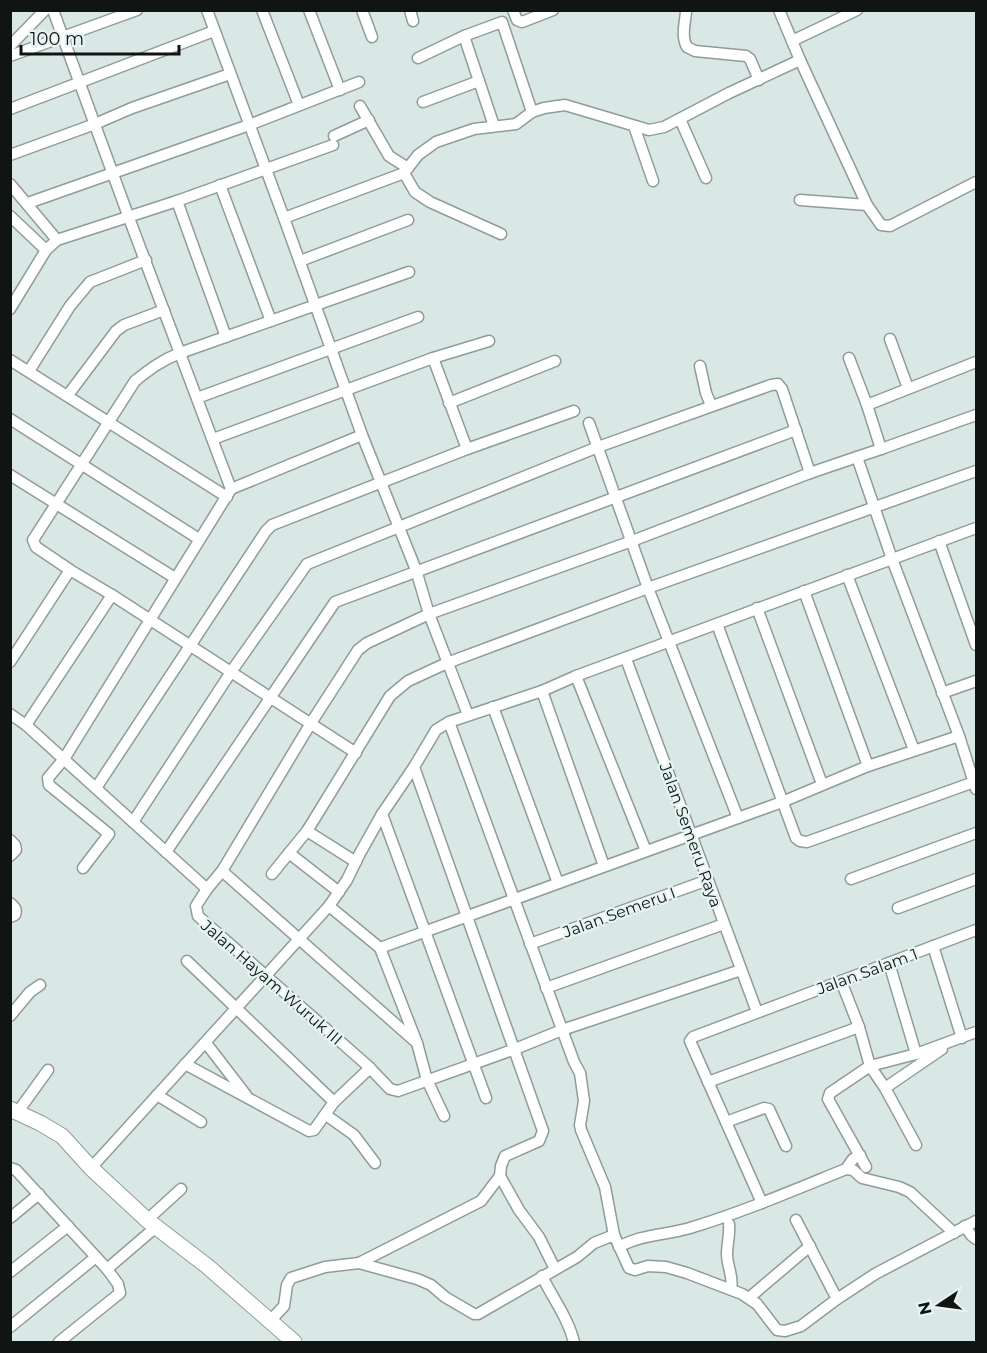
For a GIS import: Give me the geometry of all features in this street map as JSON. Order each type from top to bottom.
[{"type":"street","points":[[10,46],[45,10]]},
{"type":"street","points":[[53,10],[213,439],[229,493]]},
{"type":"street","points":[[10,56],[137,10]]},
{"type":"street","points":[[207,10],[379,482],[416,570],[429,614],[468,715]]},
{"type":"street","points":[[262,10],[299,105]]},
{"type":"street","points":[[309,10],[340,90]]},
{"type":"street","points":[[362,10],[372,37]]},
{"type":"street","points":[[513,10],[517,20],[522,22],[553,10]]},
{"type":"street","points":[[674,10],[687,11],[684,29],[684,43],[687,48],[695,51],[746,56],[751,61],[759,80]]},
{"type":"street","points":[[792,41],[857,10]]},
{"type":"street","points":[[781,11],[800,60],[867,205],[880,225],[890,226],[976,182]]},
{"type":"street","points":[[418,58],[464,36],[502,22],[532,112]]},
{"type":"street","points":[[10,109],[214,31]]},
{"type":"street","points":[[464,36],[494,126]]},
{"type":"street","points":[[284,218],[406,171],[418,155],[436,142],[474,129],[516,124],[532,112],[544,108],[571,105],[649,130],[664,127],[800,60]]},
{"type":"street","points":[[10,155],[132,108],[230,74]]},
{"type":"street","points":[[423,102],[479,81]]},
{"type":"street","points":[[28,203],[249,125],[359,82]]},
{"type":"street","points":[[360,106],[389,156],[406,171],[415,192],[430,202],[501,234]]},
{"type":"street","points":[[680,119],[706,178]]},
{"type":"street","points":[[10,309],[46,250],[57,240],[129,218],[266,170],[333,141],[369,120]]},
{"type":"street","points":[[634,126],[653,181]]},
{"type":"street","points":[[10,183],[57,240]]},
{"type":"street","points":[[220,185],[271,321]]},
{"type":"street","points":[[800,200],[867,205]]},
{"type":"street","points":[[177,201],[226,337]]},
{"type":"street","points":[[10,216],[46,250]]},
{"type":"street","points":[[300,261],[408,220]]},
{"type":"street","points":[[29,371],[70,306],[90,282],[146,260]]},
{"type":"street","points":[[356,753],[70,570],[33,543],[80,464],[135,381],[162,360],[409,272]]},
{"type":"street","points":[[68,395],[116,331],[124,325],[164,310]]},
{"type":"street","points":[[197,398],[417,318]]},
{"type":"street","points":[[890,339],[908,388]]},
{"type":"street","points":[[213,439],[433,358],[489,342]]},
{"type":"street","points":[[433,358],[467,449]]},
{"type":"street","points":[[849,358],[881,449]]},
{"type":"street","points":[[10,360],[229,493]]},
{"type":"street","points":[[449,403],[555,361]]},
{"type":"street","points":[[867,405],[976,362]]},
{"type":"street","points":[[700,366],[711,405]]},
{"type":"street","points":[[133,822],[231,672],[305,566],[598,447],[771,384],[778,384],[782,389],[810,473]]},
{"type":"street","points":[[96,788],[189,645],[272,525],[379,482],[574,411]]},
{"type":"street","points":[[10,714],[26,725],[207,889],[222,871],[358,650],[367,643],[429,614],[632,541],[810,473],[976,415]]},
{"type":"street","points":[[10,419],[199,539]]},
{"type":"street","points":[[589,423],[648,588],[738,818]]},
{"type":"street","points":[[166,852],[335,602],[796,430]]},
{"type":"street","points":[[84,868],[109,834],[49,785],[48,778],[63,759],[199,539],[229,493],[362,435]]},
{"type":"street","points":[[717,624],[782,802],[796,838],[800,841],[807,842],[975,785],[857,457]]},
{"type":"street","points":[[272,874],[307,831],[390,696],[408,681],[447,663],[648,588],[976,471]]},
{"type":"street","points":[[10,475],[175,578]]},
{"type":"street","points":[[91,1168],[329,906],[347,880],[382,814],[436,730],[449,722],[542,691],[576,676],[976,528]]},
{"type":"street","points":[[939,541],[976,645]]},
{"type":"street","points":[[10,662],[70,570]]},
{"type":"street","points":[[847,575],[914,750]]},
{"type":"street","points":[[804,591],[868,766]]},
{"type":"street","points":[[26,725],[112,595]]},
{"type":"street","points":[[757,609],[822,784]]},
{"type":"street","name":"Jalan Semeru Raya","points":[[626,659],[757,1012]]},
{"type":"street","points":[[576,676],[646,851]]},
{"type":"street","points":[[942,693],[976,681]]},
{"type":"street","points":[[542,691],[604,866]]},
{"type":"street","points":[[493,707],[558,884]]},
{"type":"street","points":[[449,722],[513,900],[580,1073],[584,1101],[580,1125],[605,1187],[614,1235],[629,1268],[636,1270],[648,1266],[666,1267],[750,1297],[777,1330],[785,1331],[810,1321],[837,1299],[875,1274],[976,1221]]},
{"type":"street","points":[[380,948],[782,802],[868,766],[959,736]]},
{"type":"street","points":[[270,1321],[284,1306],[287,1285],[291,1278],[325,1267],[359,1263],[481,1201],[500,1176],[501,1166],[506,1156],[539,1141],[543,1131],[414,767]]},
{"type":"street","points":[[382,814],[486,1098]]},
{"type":"street","points":[[307,831],[356,862]]},
{"type":"street","points":[[851,879],[976,833]]},
{"type":"street","points":[[10,840],[16,850],[10,856]]},
{"type":"street","points":[[289,853],[339,892]]},
{"type":"street","points":[[222,871],[417,1043]]},
{"type":"street","points":[[898,908],[976,879]]},
{"type":"street","name":"Jalan Semeru I","points":[[530,944],[708,880]]},
{"type":"street","name":"Jalan Hayam Wuruk III","points":[[207,889],[196,906],[198,916],[370,1068],[390,1089],[404,1090],[427,1080]]},
{"type":"street","points":[[10,903],[16,911],[15,915],[10,917]]},
{"type":"street","points":[[329,906],[380,948],[417,1043],[427,1080],[444,1116]]},
{"type":"street","points":[[546,988],[724,924]]},
{"type":"street","name":"Jalan Salam 1","points":[[708,1082],[690,1041],[693,1037],[976,930]]},
{"type":"street","points":[[933,946],[958,1040]]},
{"type":"street","points":[[187,962],[334,1102]]},
{"type":"street","points":[[889,963],[916,1054]]},
{"type":"street","points":[[427,1080],[473,1065],[562,1030],[741,969]]},
{"type":"street","points":[[841,981],[859,1027],[870,1066],[885,1088],[916,1145]]},
{"type":"street","points":[[10,1016],[30,992],[40,985]]},
{"type":"street","points":[[762,1203],[708,1082],[859,1027]]},
{"type":"street","points":[[866,1167],[828,1096],[870,1066],[916,1054],[976,1032]]},
{"type":"street","points":[[885,1088],[912,1068],[958,1040]]},
{"type":"street","points":[[206,1043],[249,1098]]},
{"type":"street","points":[[185,1064],[309,1131],[314,1130],[334,1102],[370,1068]]},
{"type":"street","points":[[48,1070],[14,1111],[62,1136],[91,1168],[152,1224],[207,1266],[294,1342]]},
{"type":"street","points":[[158,1095],[201,1122]]},
{"type":"street","points":[[726,1122],[764,1108],[769,1109],[786,1146]]},
{"type":"street","points":[[326,1114],[354,1135],[375,1163]]},
{"type":"street","points":[[846,1169],[853,1159],[860,1155]]},
{"type":"street","points":[[10,1168],[16,1170],[39,1194],[118,1284],[120,1293],[59,1342]]},
{"type":"street","points":[[619,1247],[637,1239],[689,1229],[846,1169],[853,1170],[862,1178],[910,1192],[954,1233]]},
{"type":"street","points":[[500,1176],[519,1210],[539,1237],[555,1269]]},
{"type":"street","points":[[107,1269],[152,1224],[181,1189]]},
{"type":"street","points":[[10,1218],[39,1194]]},
{"type":"street","points":[[796,1220],[837,1299]]},
{"type":"street","points":[[729,1224],[730,1237],[727,1253],[733,1282],[731,1290]]},
{"type":"street","points":[[10,1272],[68,1226]]},
{"type":"street","points":[[965,1226],[971,1236],[976,1239]]},
{"type":"street","points":[[359,1263],[431,1285],[445,1297],[474,1314],[481,1313],[577,1257],[594,1243],[614,1235]]},
{"type":"street","points":[[750,1297],[810,1246]]},
{"type":"street","points":[[10,1327],[96,1257]]},
{"type":"street","points":[[542,1276],[551,1295],[566,1317],[574,1342]]}]
